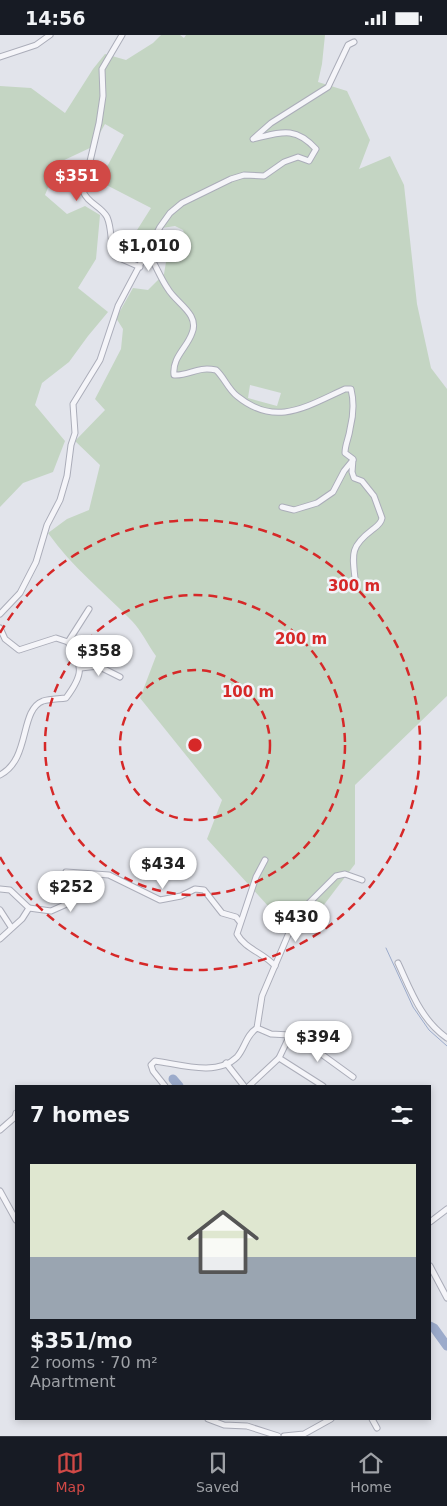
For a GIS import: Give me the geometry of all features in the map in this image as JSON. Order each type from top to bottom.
[{"type":"street","points":[[0,57],[36,45],[50,35]]},
{"type":"street","points":[[122,35],[102,69],[103,97],[99,123],[83,191],[86,197],[105,214],[112,229],[110,246],[115,256],[140,267]]},
{"type":"street","points":[[0,614],[20,593],[36,562],[47,525],[60,500],[66,477],[68,459],[76,433],[73,404],[100,360],[118,306],[160,227],[170,213],[182,203],[231,179],[244,175],[264,176],[284,162],[298,157],[309,161],[316,149],[304,136],[288,131],[253,139],[270,123],[328,87],[348,45],[354,43]]},
{"type":"street","points":[[146,256],[151,258],[168,289],[190,312],[192,319],[192,335],[179,353],[174,375],[183,375],[204,367],[216,370],[229,389],[238,397],[251,405],[280,414],[308,408],[338,392],[351,389],[350,431],[345,444],[345,453],[353,459]]},
{"type":"street","points":[[282,507],[294,510],[317,503],[333,492],[353,459]]},
{"type":"street","points":[[353,459],[352,472],[354,478],[362,481],[374,496],[382,519],[356,545],[352,556],[355,577]]},
{"type":"street","points":[[68,642],[89,609]]},
{"type":"street","points":[[0,628],[5,639],[19,650],[56,638],[68,642],[81,668],[80,676],[66,697],[43,701],[33,709],[17,760],[9,770],[0,775]]},
{"type":"street","points":[[81,668],[98,666],[120,677]]},
{"type":"street","points":[[266,860],[256,877],[237,934],[242,942],[266,956],[275,966]]},
{"type":"street","points":[[0,889],[10,890],[29,908],[51,911],[68,903],[66,872],[109,875],[160,900],[181,896],[195,889],[204,889],[222,913],[236,917],[240,923]]},
{"type":"street","points":[[164,1085],[153,1071],[151,1065],[155,1061],[216,1068],[237,1057],[252,1031],[257,1028],[262,996],[288,935],[303,912],[336,876],[345,874],[362,881]]},
{"type":"street","points":[[0,939],[22,919],[29,908]]},
{"type":"street","points":[[0,910],[11,927]]},
{"type":"street","points":[[398,963],[417,1005],[432,1026],[447,1038]]},
{"type":"street","points":[[257,1028],[271,1034],[290,1035],[302,1040],[353,1077]]},
{"type":"street","points":[[250,1085],[279,1058],[290,1035]]},
{"type":"street","points":[[279,1058],[321,1085]]},
{"type":"street","points":[[226,1063],[243,1085]]},
{"type":"street","points":[[0,1130],[15,1117]]},
{"type":"street","points":[[0,1191],[15,1218]]},
{"type":"street","points":[[431,1221],[447,1209]]},
{"type":"street","points":[[431,1268],[447,1298]]},
{"type":"street","points":[[211,1420],[224,1425],[247,1426],[278,1436]]},
{"type":"street","points":[[284,1436],[304,1434],[328,1420]]},
{"type":"street","points":[[372,1420],[376,1428]]},
{"type":"street","points":[[311,1431],[317,1436]]},
{"type":"green space","points":[[161,35],[180,35],[184,38],[186,35],[325,35],[318,82],[347,91],[370,140],[359,169],[390,156],[404,185],[417,304],[431,368],[447,389],[447,696],[355,785],[355,864],[304,931],[268,906],[207,839],[222,800],[140,698],[156,656],[135,625],[77,568],[48,533],[67,519],[89,510],[100,465],[75,441],[105,410],[95,399],[121,349],[123,329],[116,318],[133,288],[148,290],[164,274],[167,256],[179,254],[186,241],[183,230],[175,226],[162,228],[159,223],[146,253],[139,250],[133,262],[124,257],[121,245],[132,238],[151,208],[91,177],[108,165],[124,135],[105,124],[92,147],[58,163],[45,195],[67,214],[85,206],[100,215],[96,259],[78,288],[108,312],[69,362],[42,383],[35,405],[65,441],[53,472],[23,483],[0,507],[0,86],[31,88],[65,113],[93,69],[105,54],[126,60],[153,43]],"holes":[[[250,385],[281,393],[277,406],[248,398]]]},
{"type":"waterway","points":[[386,948],[413,1007],[429,1030],[447,1046]]},
{"type":"waterway","points":[[173,1079],[178,1085]]},
{"type":"waterway","points":[[431,1326],[447,1346]]}]
